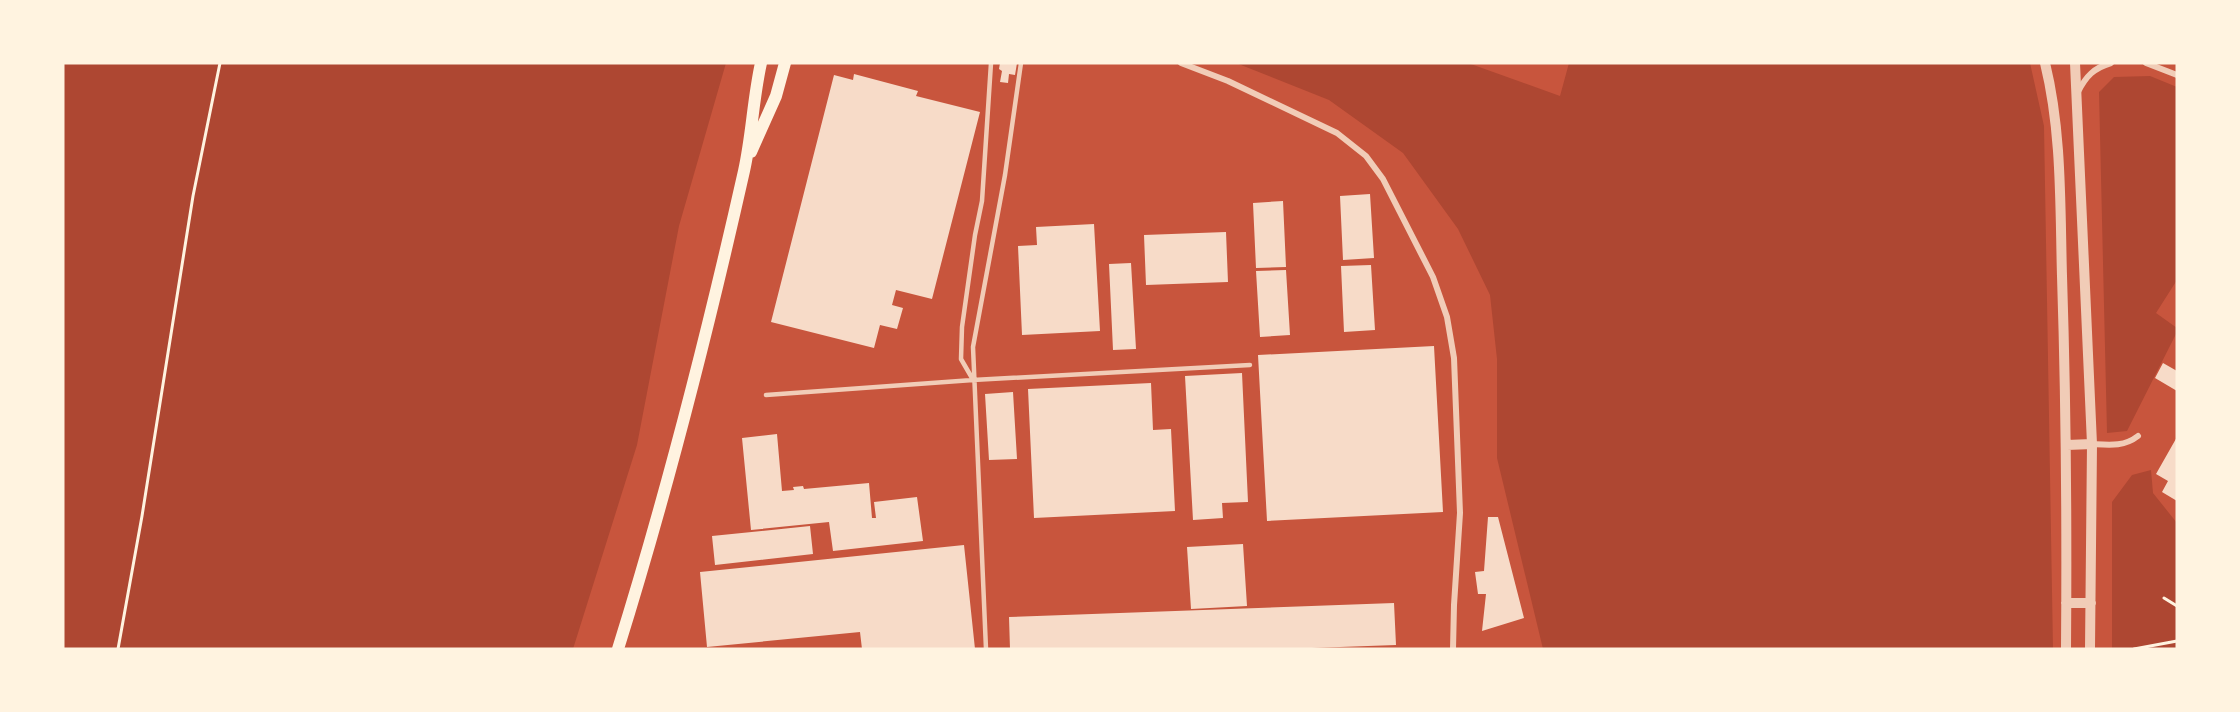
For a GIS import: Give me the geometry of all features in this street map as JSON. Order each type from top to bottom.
[{"type":"main road","points":[[618,649],[644,567],[700,357],[745,167],[761,63]]},
{"type":"main road","points":[[745,167],[776,96],[785,63]]},
{"type":"street","points":[[1181,63],[1228,81],[1337,133],[1366,156],[1383,178],[1433,277],[1447,317],[1454,358],[1460,513],[1453,649]]},
{"type":"street","points":[[2045,63],[2050,81],[2059,169],[2067,444],[2066,649]]},
{"type":"street","points":[[2076,63],[2092,444],[2090,649]]},
{"type":"street","points":[[2078,92],[2086,76],[2100,66],[2111,63]]},
{"type":"street","points":[[2146,63],[2177,75]]},
{"type":"street","points":[[2067,444],[2119,445],[2130,442],[2138,436]]},
{"type":"street","points":[[2066,603],[2091,603]]},
{"type":"lane","points":[[973,380],[961,359],[962,327],[982,201],[992,63]]},
{"type":"lane","points":[[986,649],[973,380],[975,336],[1005,175],[1021,63]]},
{"type":"lane","points":[[766,395],[973,380],[1250,365]]},
{"type":"path","points":[[118,649],[142,516],[193,196],[220,63]]},
{"type":"path","points":[[2164,598],[2177,606]]},
{"type":"path","points":[[2134,649],[2177,641]]},
{"type":"shaded area","points":[[63,63],[726,63],[679,226],[637,445],[573,649],[63,649]]},
{"type":"shaded area","points":[[1236,63],[1468,63],[1560,96],[1569,63],[2030,63],[2044,126],[2053,649],[1543,649],[1497,458],[1497,359],[1490,295],[1458,229],[1403,153],[1329,100]]},
{"type":"shaded area","points":[[2150,76],[2177,87],[2177,280],[2156,313],[2177,328],[2177,332],[2127,431],[2107,433],[2099,92],[2114,77]]},
{"type":"shaded area","points":[[2151,470],[2153,493],[2177,523],[2177,649],[2112,649],[2112,502],[2132,475]]},
{"type":"building","points":[[1000,63],[1017,63],[1015,75],[1009,74],[1008,83],[1000,82],[1002,71],[999,69]]},
{"type":"building","points":[[854,74],[918,91],[916,96],[980,112],[932,299],[896,290],[892,305],[903,308],[897,329],[880,325],[874,348],[771,322],[834,75],[853,80]]},
{"type":"building","points":[[1370,194],[1374,258],[1343,260],[1340,196]]},
{"type":"building","points":[[1283,201],[1286,267],[1256,268],[1253,203]]},
{"type":"building","points":[[1094,224],[1100,331],[1022,335],[1018,246],[1037,245],[1036,227]]},
{"type":"building","points":[[1226,232],[1228,282],[1146,285],[1144,235]]},
{"type":"building","points":[[1131,263],[1136,349],[1113,350],[1109,264]]},
{"type":"building","points":[[1371,265],[1375,330],[1344,332],[1341,266]]},
{"type":"building","points":[[1286,270],[1290,335],[1260,337],[1256,271]]},
{"type":"building","points":[[1434,346],[1443,512],[1267,521],[1258,355]]},
{"type":"building","points":[[2163,363],[2177,371],[2177,391],[2155,378]]},
{"type":"building","points":[[1242,373],[1248,502],[1222,503],[1223,518],[1193,520],[1185,376]]},
{"type":"building","points":[[1151,383],[1153,430],[1171,429],[1175,511],[1034,518],[1028,389]]},
{"type":"building","points":[[1013,392],[1017,459],[989,460],[985,394]]},
{"type":"building","points":[[777,434],[782,491],[794,490],[793,487],[803,486],[804,489],[869,483],[872,518],[876,518],[874,502],[917,497],[923,541],[833,551],[829,522],[751,530],[742,438]]},
{"type":"building","points":[[2177,437],[2177,501],[2162,492],[2168,481],[2156,474]]},
{"type":"building","points":[[1488,517],[1498,517],[1524,618],[1482,631],[1486,594],[1478,594],[1475,572],[1484,571]]},
{"type":"building","points":[[810,526],[813,554],[715,565],[712,536]]},
{"type":"building","points":[[1243,544],[1247,606],[1191,609],[1187,547]]},
{"type":"building","points":[[964,545],[975,649],[862,649],[860,632],[707,647],[700,572]]},
{"type":"building","points":[[1394,603],[1396,645],[1284,649],[1010,649],[1009,617]]}]
